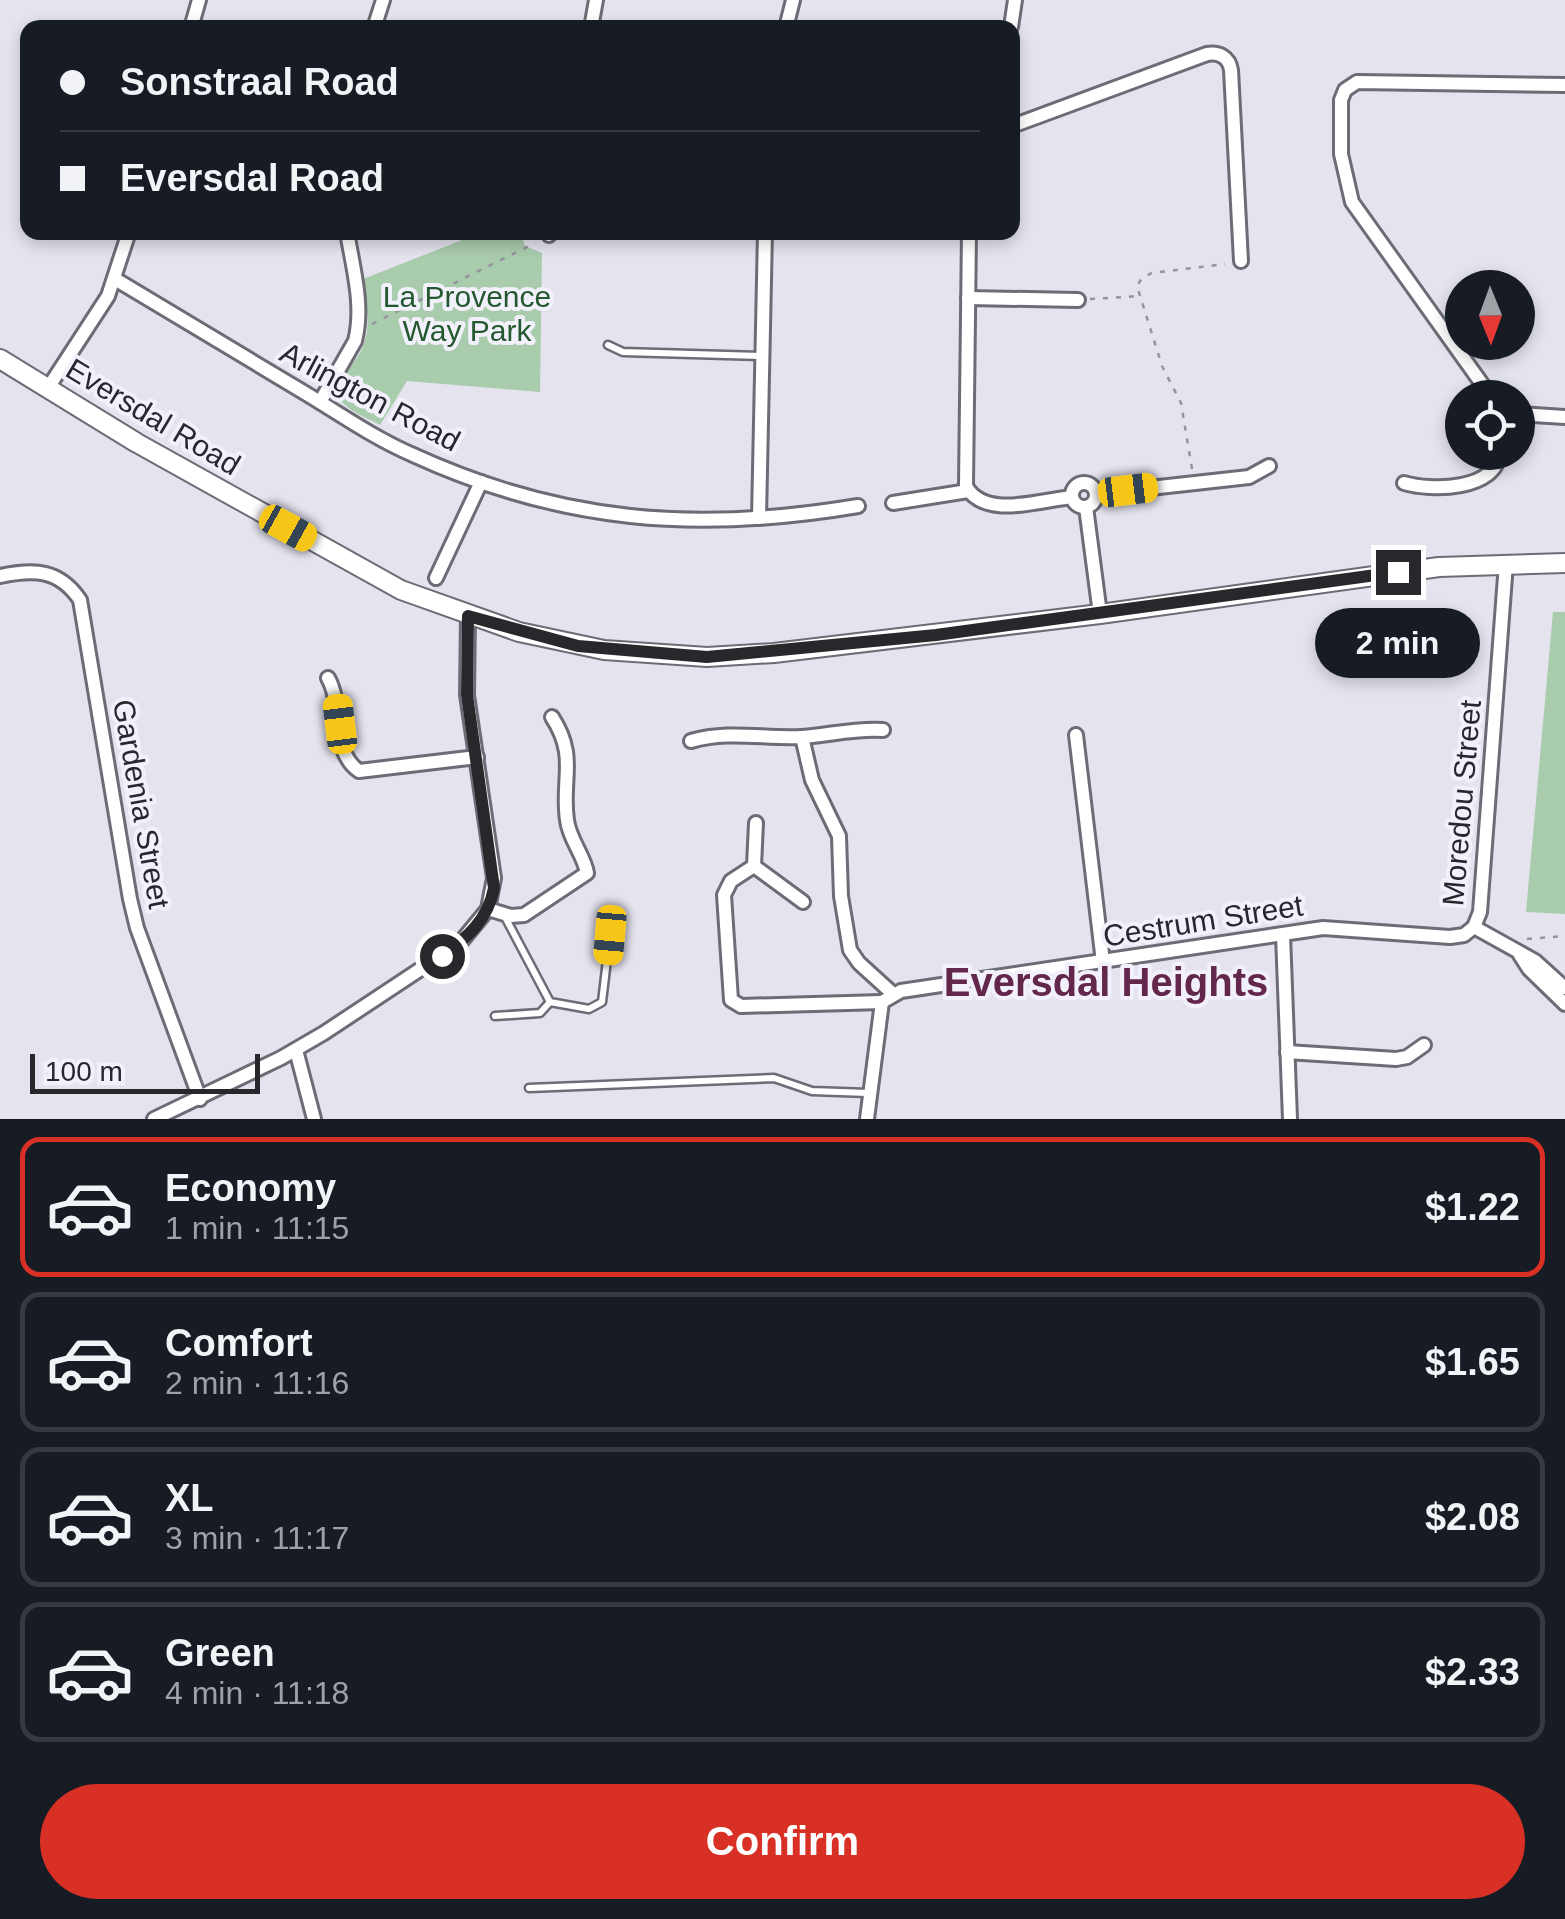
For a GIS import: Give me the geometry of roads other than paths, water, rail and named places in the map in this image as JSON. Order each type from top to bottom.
[{"type":"street","points":[[1020,123],[1207,54],[1219,54],[1228,60],[1231,70],[1241,260]]},
{"type":"street","points":[[1479,380],[1352,202],[1341,154],[1342,95],[1357,82],[1565,86]]},
{"type":"street","points":[[48,388],[102,308],[127,240]]},
{"type":"street","points":[[320,402],[358,331],[349,240]]},
{"type":"street","points":[[759,518],[765,240]]},
{"type":"street","points":[[969,240],[964,478],[968,491],[981,502],[995,505],[1072,496]]},
{"type":"street","name":"Arlington Road","points":[[115,280],[411,454],[481,482],[558,505],[650,520],[759,518],[858,506]]},
{"type":"street","points":[[968,298],[1078,300]]},
{"type":"street","name":"Eversdal Road","points":[[0,358],[138,443],[401,590],[468,616],[578,646],[707,657],[840,646],[1372,575],[1506,562],[1565,563]]},
{"type":"street","points":[[1535,415],[1565,417]]},
{"type":"street","points":[[1096,494],[1249,476],[1269,466]]},
{"type":"street","points":[[1404,482],[1417,487],[1484,478],[1491,470]]},
{"type":"street","points":[[436,578],[481,482]]},
{"type":"street","points":[[1081,484],[1090,484],[1096,494],[1093,504],[1086,507],[1078,506],[1072,496],[1074,488],[1081,484]]},
{"type":"street","points":[[893,503],[968,491]]},
{"type":"street","points":[[1086,507],[1100,614]]},
{"type":"street","name":"Moredou Street","points":[[1474,927],[1480,912],[1506,562]]},
{"type":"street","name":"Gardenia Street","points":[[0,576],[44,572],[72,588],[80,600],[130,899],[137,928],[200,1098]]},
{"type":"street","points":[[154,1119],[296,1050],[460,943],[488,909],[494,878],[466,686],[468,616]]},
{"type":"street","points":[[328,678],[336,696],[343,750],[355,768],[372,772],[477,757]]},
{"type":"street","points":[[488,909],[524,915],[587,873],[568,827],[568,756],[564,738],[552,718]]},
{"type":"street","points":[[691,742],[709,736],[748,733],[802,737],[882,730]]},
{"type":"street","points":[[1076,735],[1104,962]]},
{"type":"street","points":[[802,737],[812,780],[837,826],[841,896],[850,950],[887,998],[867,1119]]},
{"type":"street","points":[[756,822],[754,866],[802,902]]},
{"type":"street","name":"Cestrum Street","points":[[754,866],[730,882],[724,895],[728,992],[731,1000],[741,1006],[887,998],[1323,928],[1450,937],[1474,927]]},
{"type":"street","points":[[1474,927],[1536,961],[1565,988]]},
{"type":"street","points":[[1283,936],[1290,1119]]},
{"type":"street","points":[[1511,945],[1565,1004]]},
{"type":"street","points":[[1287,1052],[1396,1059],[1408,1057],[1424,1046]]},
{"type":"street","points":[[296,1050],[314,1119]]},
{"type":"lane","points":[[608,345],[623,352],[762,356]]},
{"type":"lane","points":[[504,914],[550,1002]]},
{"type":"lane","points":[[494,1016],[535,1014],[550,1002],[589,1009],[602,1002],[610,935]]},
{"type":"lane","points":[[529,1088],[774,1078],[812,1091],[870,1093]]},
{"type":"district","name":"Eversdal Heights","points":[[1106,982]]},
{"type":"park label","name":"La Provence Way Park","points":[[467,314]]}]
